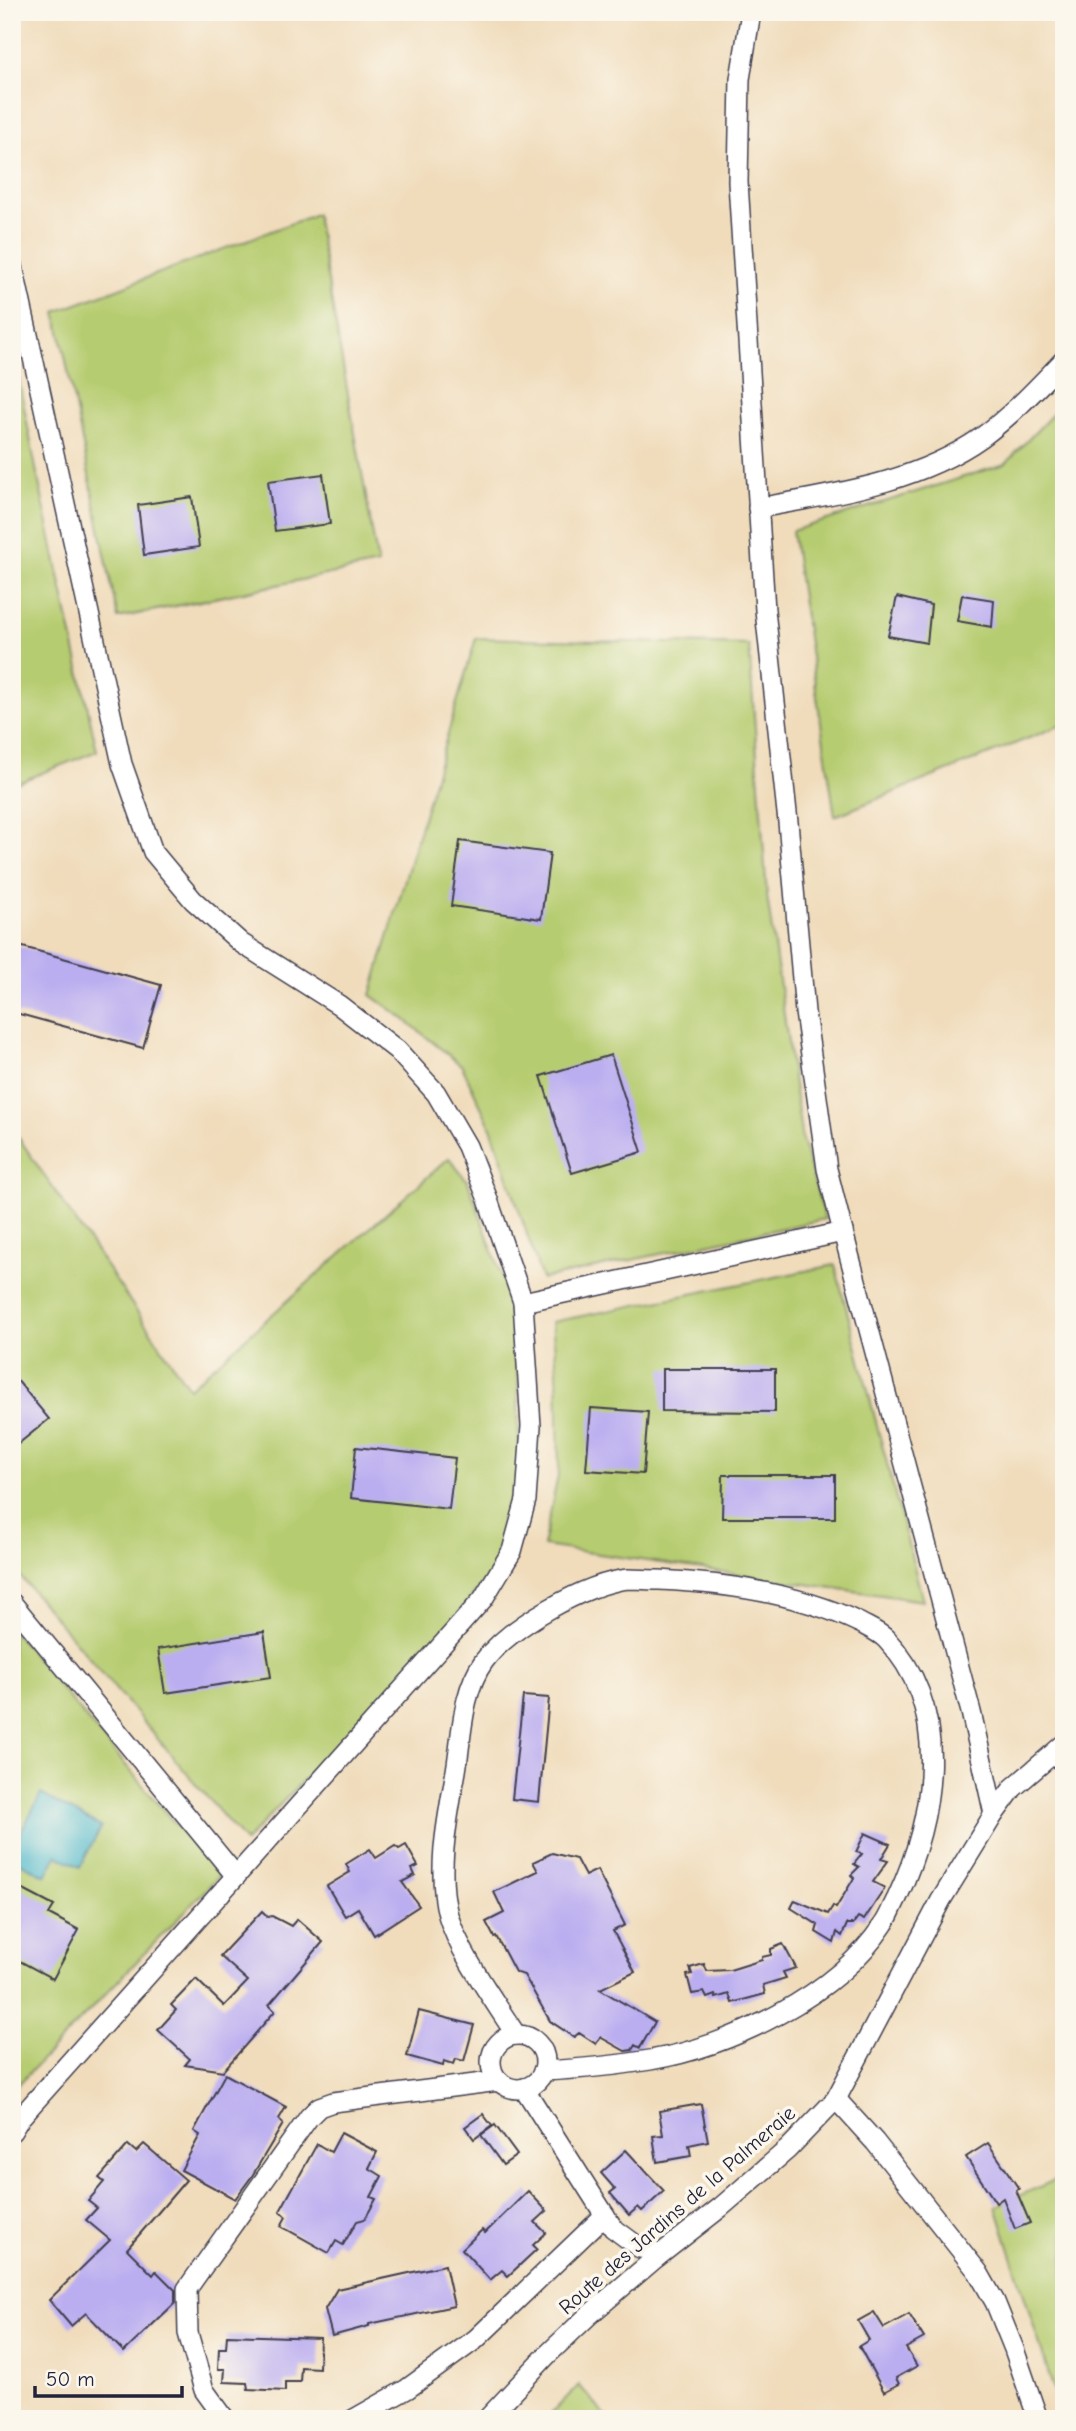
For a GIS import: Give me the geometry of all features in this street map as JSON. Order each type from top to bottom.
[{"type":"street","points":[[751,12],[740,79],[738,182],[765,610],[805,1012],[827,1170],[941,1596],[994,1814]]},
{"type":"street","points":[[12,262],[121,764],[153,852],[193,900],[242,943],[339,1005],[368,1027],[397,1050],[436,1093],[467,1146],[523,1302],[531,1426],[526,1500],[512,1551],[497,1579],[475,1608],[20,2118],[12,2132]]},
{"type":"street","points":[[758,508],[858,489],[914,472],[948,456],[980,438],[1014,411],[1064,360]]},
{"type":"street","points":[[523,1302],[843,1232]]},
{"type":"street","points":[[516,2035],[462,1947],[449,1917],[444,1891],[445,1848],[469,1692],[485,1660],[518,1629],[539,1615],[585,1592],[626,1579],[690,1581],[772,1594],[828,1609],[883,1635],[903,1660],[918,1687],[928,1723],[930,1764],[930,1794],[919,1838],[909,1872],[884,1924],[858,1955],[823,1988],[762,2023],[709,2043],[653,2059],[543,2071]]},
{"type":"street","points":[[12,1603],[236,1876]]},
{"type":"street","name":"Route des Jardins de la Palmeraie","points":[[487,2419],[587,2316],[788,2149],[836,2099],[941,1900],[994,1814],[1013,1788],[1064,1744]]},
{"type":"street","points":[[516,2035],[532,2039],[543,2053],[543,2071],[532,2084],[524,2088],[506,2086],[499,2081],[491,2065],[491,2057],[500,2042],[516,2035]]},
{"type":"street","points":[[225,2419],[204,2390],[188,2333],[187,2289],[310,2117],[320,2107],[333,2102],[499,2081]]},
{"type":"street","points":[[524,2088],[613,2228],[640,2248],[649,2249],[657,2257]]},
{"type":"street","points":[[836,2099],[875,2142],[978,2272],[995,2302],[1038,2419]]},
{"type":"street","points":[[354,2419],[407,2389],[476,2339],[605,2215]]},
{"type":"green space","points":[[316,214],[378,564],[118,618],[56,312]]},
{"type":"green space","points":[[12,345],[97,751],[12,785]]},
{"type":"green space","points":[[1064,402],[1064,724],[835,816],[792,531],[1005,464]]},
{"type":"green space","points":[[476,638],[749,645],[767,896],[802,1140],[825,1219],[542,1279],[492,1130],[462,1066],[371,995]]},
{"type":"green space","points":[[12,1128],[189,1388],[449,1158],[468,1182],[507,1291],[518,1378],[519,1490],[504,1557],[450,1624],[245,1842],[12,1567]]},
{"type":"green space","points":[[835,1265],[923,1601],[543,1546],[559,1471],[557,1370],[552,1322]]},
{"type":"green space","points":[[12,1630],[219,1876],[12,2091]]},
{"type":"green space","points":[[1064,2176],[1064,2419],[1060,2419],[1062,2416],[996,2206]]},
{"type":"green space","points":[[579,2385],[608,2419],[546,2419]]},
{"type":"water","points":[[41,1794],[101,1827],[80,1867],[57,1855],[46,1876],[12,1858],[12,1848]]},
{"type":"building","points":[[323,474],[330,524],[275,531],[268,481]]},
{"type":"building","points":[[192,497],[199,547],[144,555],[138,505]]},
{"type":"building","points":[[962,595],[994,600],[992,627],[957,621]]},
{"type":"building","points":[[897,597],[931,605],[927,643],[888,636]]},
{"type":"building","points":[[460,841],[550,853],[541,919],[451,906]]},
{"type":"building","points":[[12,944],[161,985],[143,1048],[12,1012]]},
{"type":"building","points":[[611,1055],[642,1152],[572,1173],[541,1076]]},
{"type":"building","points":[[662,1369],[775,1369],[775,1412],[662,1411]]},
{"type":"building","points":[[12,1374],[49,1419],[12,1449]]},
{"type":"building","points":[[591,1408],[648,1412],[643,1474],[586,1470]]},
{"type":"building","points":[[356,1447],[455,1458],[449,1509],[351,1498]]},
{"type":"building","points":[[723,1475],[835,1475],[835,1518],[722,1518]]},
{"type":"building","points":[[264,1632],[271,1677],[165,1693],[158,1649]]},
{"type":"building","points":[[523,1696],[549,1698],[539,1802],[512,1799]]},
{"type":"building","points":[[865,1833],[890,1844],[881,1859],[888,1861],[873,1882],[885,1888],[864,1920],[858,1917],[853,1924],[847,1924],[842,1936],[837,1932],[834,1943],[816,1932],[818,1925],[791,1908],[795,1900],[828,1914],[833,1906],[836,1908],[854,1878],[851,1875],[859,1867],[854,1864],[862,1854],[856,1852]]},
{"type":"building","points":[[406,1845],[418,1866],[412,1869],[415,1875],[402,1882],[419,1906],[374,1935],[358,1908],[345,1916],[327,1886],[350,1872],[346,1864],[370,1849],[376,1858],[395,1846],[399,1849]]},
{"type":"building","points":[[552,1853],[576,1859],[585,1876],[597,1870],[625,1925],[613,1931],[635,1972],[600,1989],[655,2022],[640,2048],[635,2045],[632,2050],[625,2051],[600,2037],[596,2044],[579,2033],[574,2037],[550,2021],[524,1975],[515,1972],[486,1922],[504,1913],[494,1892],[538,1871],[533,1862]]},
{"type":"building","points":[[12,1884],[54,1906],[49,1914],[79,1930],[53,1979],[12,1957]]},
{"type":"building","points":[[262,1911],[268,1917],[272,1916],[291,1926],[297,1919],[323,1942],[269,2005],[275,2011],[223,2071],[185,2065],[190,2059],[158,2030],[176,2010],[171,2005],[196,1979],[224,2006],[248,1981],[220,1956]]},
{"type":"building","points":[[783,1944],[796,1968],[783,1972],[786,1978],[763,1985],[765,1994],[732,2003],[729,1994],[707,1998],[704,1992],[692,1994],[687,1975],[692,1974],[690,1968],[704,1964],[707,1971],[730,1970],[762,1960],[762,1957],[771,1955],[771,1949]]},
{"type":"building","points":[[419,2011],[474,2025],[464,2061],[456,2059],[454,2064],[444,2061],[443,2066],[407,2056]]},
{"type":"building","points":[[225,2074],[286,2107],[279,2119],[283,2124],[235,2199],[181,2170],[200,2135],[194,2131]]},
{"type":"building","points":[[701,2104],[708,2141],[689,2145],[691,2156],[657,2162],[653,2136],[663,2135],[659,2111]]},
{"type":"building","points":[[483,2114],[492,2126],[474,2139],[465,2127]]},
{"type":"building","points":[[495,2125],[517,2155],[503,2165],[481,2135]]},
{"type":"building","points":[[341,2133],[377,2152],[369,2168],[382,2176],[371,2197],[376,2199],[365,2219],[357,2221],[343,2245],[336,2241],[329,2253],[281,2226],[286,2217],[280,2211],[317,2144],[331,2152]]},
{"type":"building","points":[[988,2143],[1019,2189],[1016,2190],[1030,2223],[1015,2229],[1003,2198],[996,2203],[966,2157]]},
{"type":"building","points":[[144,2144],[186,2180],[127,2249],[153,2275],[156,2271],[175,2290],[175,2303],[124,2352],[86,2313],[71,2326],[49,2300],[110,2240],[86,2220],[97,2208],[88,2201],[104,2182],[99,2178],[128,2145],[136,2152]]},
{"type":"building","points":[[626,2150],[664,2191],[642,2211],[638,2207],[629,2215],[610,2193],[615,2189],[601,2173]]},
{"type":"building","points":[[528,2191],[547,2211],[535,2222],[546,2233],[533,2245],[537,2249],[508,2276],[502,2270],[490,2280],[462,2249],[482,2230],[485,2233]]},
{"type":"building","points":[[445,2265],[454,2306],[369,2324],[332,2336],[325,2309],[337,2289]]},
{"type":"building","points":[[874,2312],[884,2328],[909,2314],[924,2338],[906,2348],[917,2366],[896,2378],[899,2384],[884,2392],[859,2346],[869,2340],[858,2321]]},
{"type":"building","points":[[227,2335],[320,2338],[319,2368],[301,2367],[300,2382],[285,2382],[285,2391],[248,2389],[247,2383],[224,2382],[225,2369],[218,2369],[219,2348],[226,2348]]}]
